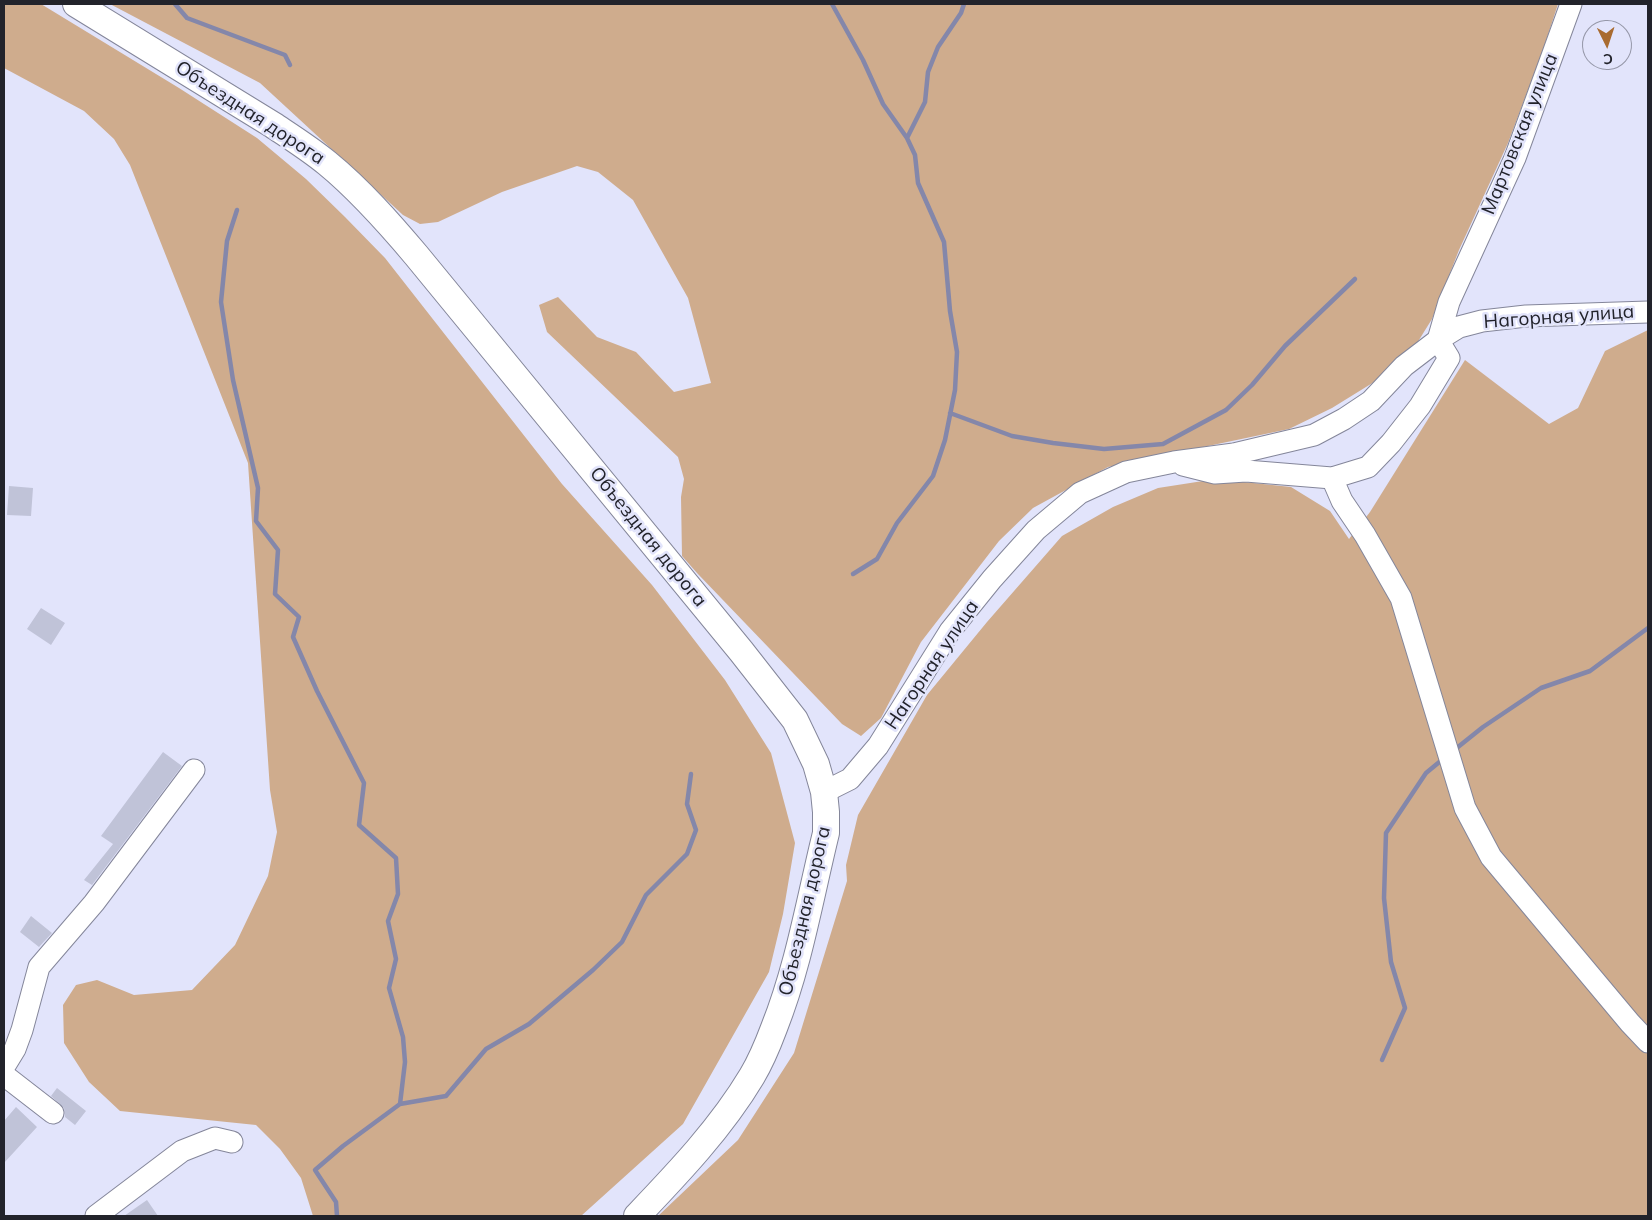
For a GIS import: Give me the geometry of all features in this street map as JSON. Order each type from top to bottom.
[{"type":"main road","name":"Объездная дорога","points":[[76,4],[273,124],[327,163],[370,203],[410,248],[741,651],[795,720],[816,764],[824,792],[826,833],[788,994],[753,1075],[728,1113],[677,1174],[636,1216]]},
{"type":"street","name":"Мартовская улица","points":[[1438,340],[1449,302],[1514,158],[1571,4]]},
{"type":"street","name":"Нагорная улица","points":[[824,792],[850,779],[878,746],[950,631],[1036,530],[1080,493],[1126,472],[1174,462],[1234,454],[1314,435],[1344,419],[1371,401],[1404,366],[1438,340],[1459,327],[1482,321],[1526,316],[1648,312]]},
{"type":"street","points":[[1174,462],[1215,473],[1246,471],[1332,478],[1368,467],[1391,443],[1420,406],[1449,358],[1438,340]]},
{"type":"street","points":[[1332,478],[1342,501],[1365,535],[1401,598],[1465,808],[1492,858],[1648,1042]]},
{"type":"street","points":[[4,1067],[15,1049],[22,1030],[39,966],[94,903],[194,770]]},
{"type":"street","points":[[4,1074],[53,1114]]},
{"type":"street","points":[[96,1216],[182,1151],[215,1138],[232,1142]]},
{"type":"shaded area","points":[[4,4],[41,4],[179,88],[257,138],[306,179],[345,217],[385,258],[562,484],[652,585],[725,680],[771,753],[795,843],[783,914],[769,972],[683,1124],[581,1216],[313,1216],[301,1178],[280,1149],[256,1125],[120,1111],[89,1082],[64,1043],[63,1005],[76,985],[97,980],[134,995],[192,990],[235,945],[268,876],[277,832],[270,790],[248,463],[130,165],[114,139],[84,111],[4,68]]},
{"type":"shaded area","points":[[110,4],[1558,4],[1508,143],[1459,250],[1432,319],[1414,348],[1387,374],[1332,408],[1289,429],[1108,467],[1033,508],[999,541],[921,642],[881,718],[861,736],[842,724],[682,556],[681,497],[684,479],[678,457],[547,332],[539,305],[558,297],[597,337],[636,352],[674,392],[711,383],[688,298],[633,200],[598,172],[577,166],[502,192],[438,222],[420,224],[403,215],[260,83]]},
{"type":"shaded area","points":[[1648,330],[1648,1216],[658,1216],[738,1140],[794,1053],[847,881],[846,865],[858,815],[927,695],[987,622],[1062,536],[1113,507],[1158,488],[1203,481],[1244,482],[1291,487],[1330,511],[1349,539],[1370,512],[1465,360],[1549,424],[1578,408],[1605,351]]},
{"type":"building","points":[[9,486],[33,488],[31,516],[7,515]]},
{"type":"building","points":[[41,608],[65,623],[51,645],[27,629]]},
{"type":"building","points":[[163,752],[182,766],[92,885],[84,880],[113,844],[101,836]]},
{"type":"building","points":[[31,916],[52,933],[39,947],[20,932]]},
{"type":"building","points":[[57,1088],[86,1111],[75,1125],[65,1117],[64,1108],[51,1096]]},
{"type":"building","points":[[16,1107],[37,1127],[4,1163],[4,1121]]},
{"type":"building","points":[[147,1200],[158,1216],[124,1216]]},
{"type":"waterway","points":[[175,4],[187,18],[285,55],[290,65]]},
{"type":"waterway","points":[[832,4],[863,60],[883,104],[907,138],[915,155],[918,183],[944,242],[950,311],[957,352],[955,390],[945,440],[933,476],[897,523],[877,559],[853,574]]},
{"type":"waterway","points":[[907,138],[925,102],[928,72],[938,47],[961,13],[964,4]]},
{"type":"waterway","points":[[237,210],[227,241],[221,302],[233,380],[258,488],[256,521],[278,550],[275,594],[299,617],[293,637],[317,691],[364,783],[359,825],[396,858],[398,894],[388,921],[396,959],[389,988],[403,1037],[405,1062],[400,1104]]},
{"type":"waterway","points":[[950,413],[1012,436],[1053,443],[1104,449],[1163,444],[1226,410],[1252,385],[1285,346],[1355,279]]},
{"type":"waterway","points":[[1453,751],[1483,727],[1541,688],[1590,671],[1648,628]]},
{"type":"waterway","points":[[1382,1060],[1405,1008],[1391,962],[1384,898],[1386,833],[1426,773],[1443,759]]},
{"type":"waterway","points":[[337,1216],[336,1202],[315,1170],[343,1146],[400,1104],[446,1096],[486,1049],[529,1024],[593,970],[622,942],[646,895],[687,854],[696,830],[687,804],[691,774]]}]
